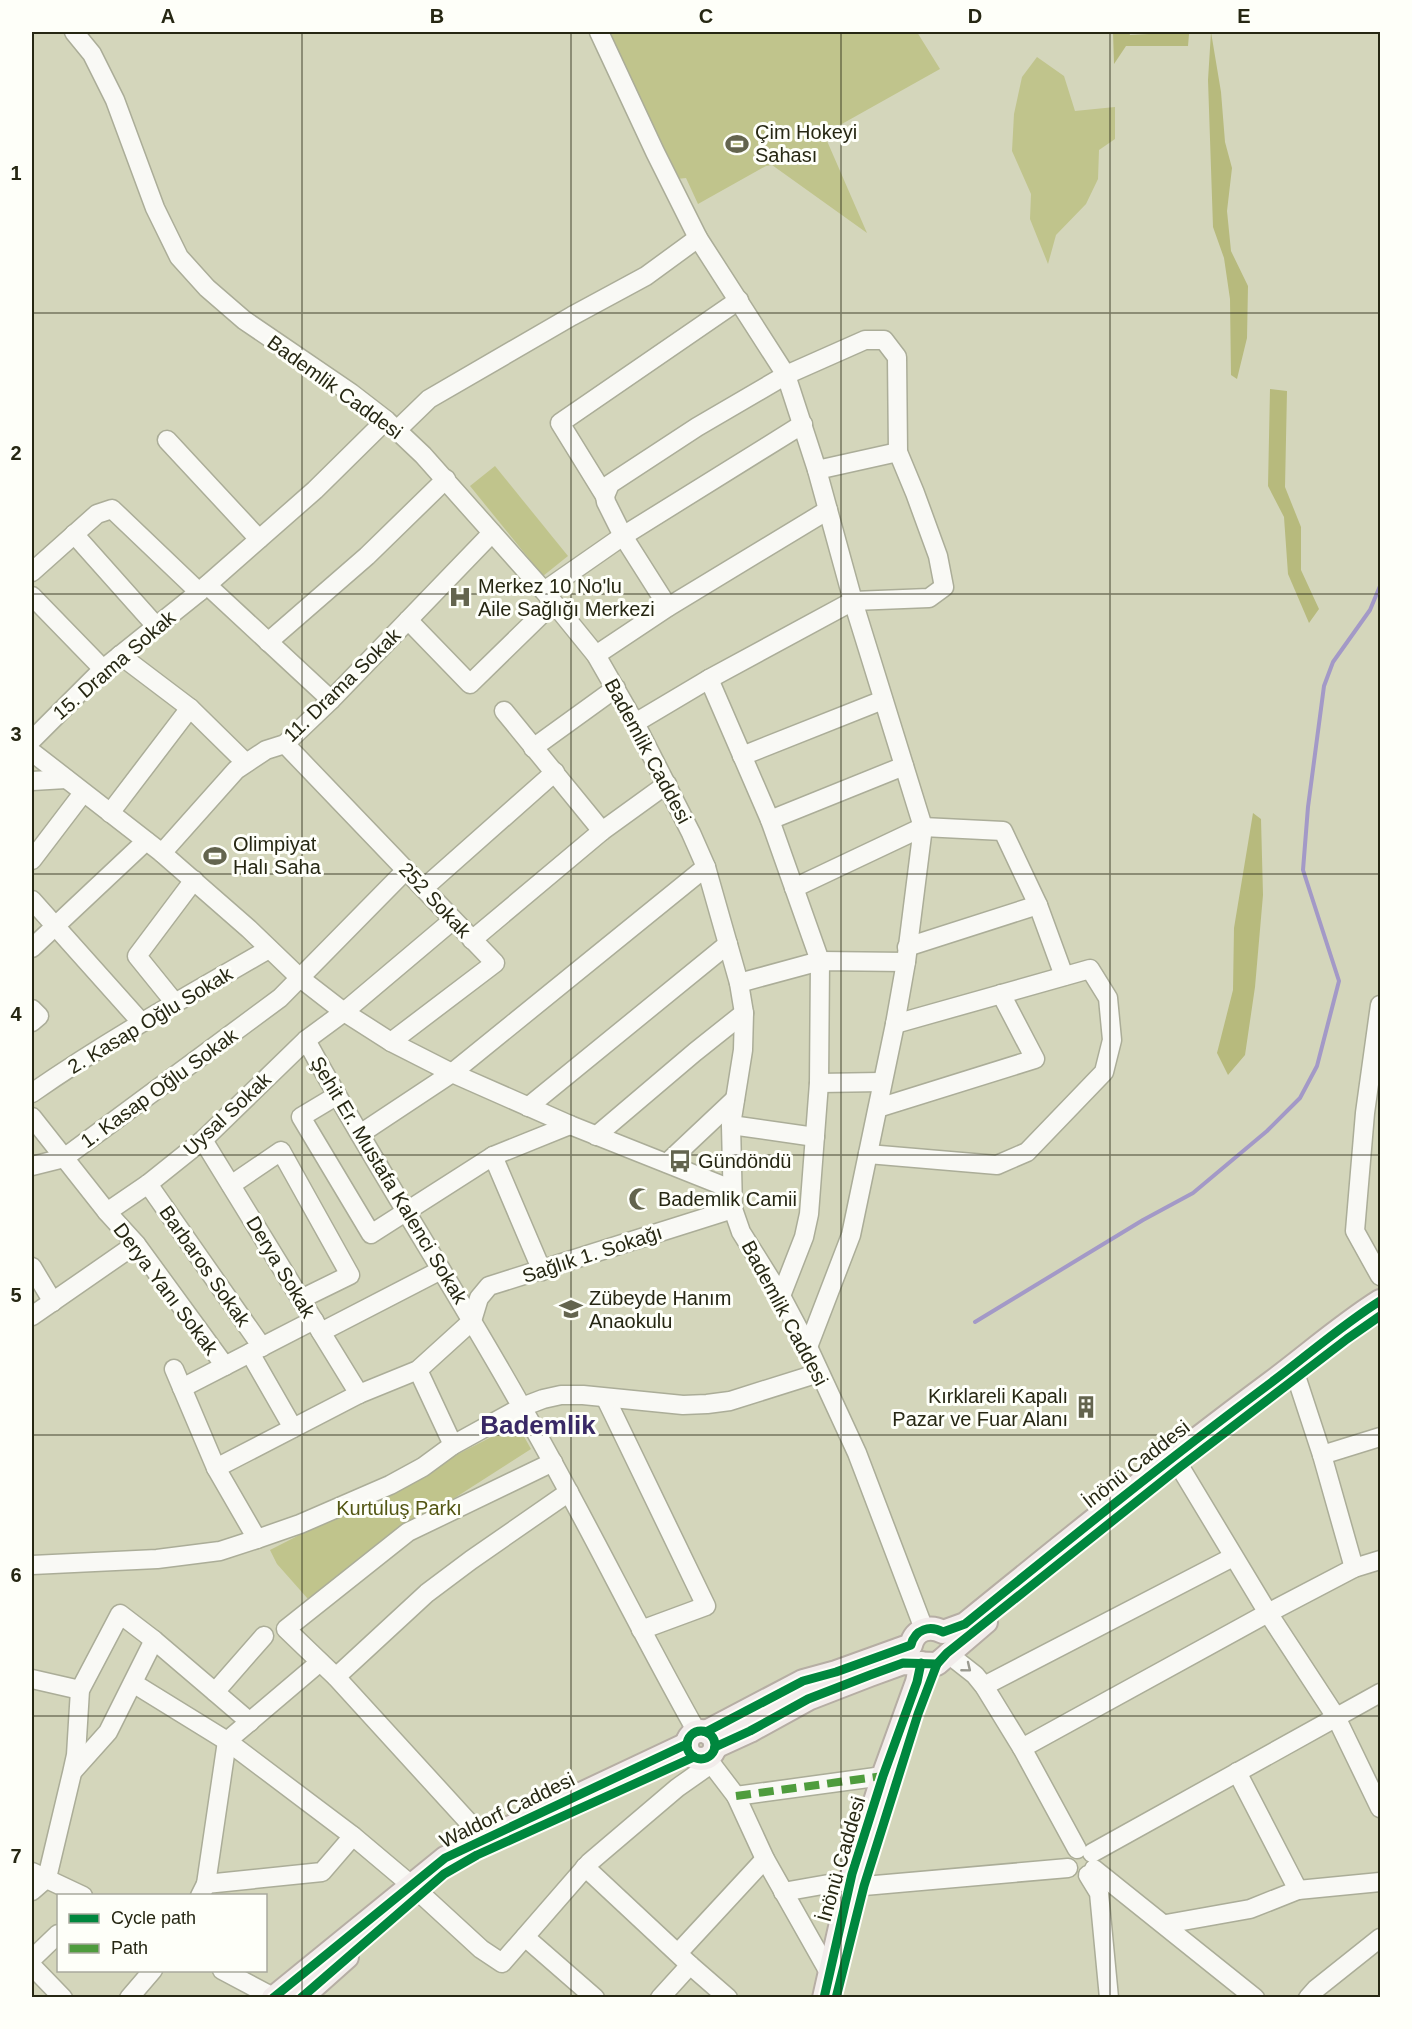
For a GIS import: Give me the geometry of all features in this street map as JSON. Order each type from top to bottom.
[{"type":"main road","name":"İnönü Caddesi","points":[[928,1646],[965,1624],[1183,1448],[1278,1378],[1335,1332],[1380,1301]]},
{"type":"main road","name":"İnönü Caddesi","points":[[836,1998],[858,1883],[883,1776],[928,1646],[1180,1467],[1380,1316]]},
{"type":"main road","name":"İnönü Caddesi","points":[[824,1998],[858,1883],[918,1714],[928,1646]]},
{"type":"main road","name":"Waldorf Caddesi","points":[[284,1996],[415,1889],[445,1858],[484,1839],[702,1748],[750,1731],[808,1699],[903,1663],[928,1646]]},
{"type":"main road","name":"Waldorf Caddesi","points":[[415,1889],[477,1855],[702,1748]]},
{"type":"street","name":"Bademlik Caddesi","points":[[74,32],[92,54],[115,100],[156,208],[178,256],[207,288],[244,320],[351,393],[392,425],[446,479],[596,655],[635,723],[706,867],[739,983],[744,1013],[743,1050],[731,1125],[733,1209],[741,1232],[781,1296],[808,1347],[857,1453],[928,1646]]},
{"type":"street","points":[[599,32],[698,238],[786,375],[817,470],[853,601],[923,827],[895,1024],[851,1235],[808,1347]]},
{"type":"street","name":"15. Drama Sokak","points":[[32,740],[103,669],[203,588],[392,425],[429,399],[646,276],[698,238]]},
{"type":"street","points":[[668,607],[623,536],[605,496],[560,423],[738,300]]},
{"type":"street","points":[[605,496],[610,484],[615,480],[697,427],[786,375],[865,340],[884,340],[897,357],[898,452],[938,556],[944,587],[929,598],[853,601],[709,679],[635,723]]},
{"type":"street","points":[[408,620],[470,684],[548,597],[623,536],[803,424]]},
{"type":"street","points":[[167,440],[259,539]]},
{"type":"street","points":[[817,470],[898,452]]},
{"type":"street","points":[[268,642],[367,556],[446,479]]},
{"type":"street","points":[[32,572],[97,514],[112,509],[268,642],[331,700]]},
{"type":"street","points":[[596,655],[668,607],[828,510]]},
{"type":"street","name":"11. Drama Sokak","points":[[162,853],[236,770],[266,750],[285,744],[331,700],[492,533]]},
{"type":"street","points":[[74,534],[156,626]]},
{"type":"street","points":[[32,596],[103,669]]},
{"type":"street","points":[[120,655],[190,708],[246,763]]},
{"type":"street","points":[[709,679],[770,820],[820,961],[819,1083],[806,1226],[781,1296]]},
{"type":"street","points":[[533,748],[616,688]]},
{"type":"street","points":[[742,756],[883,700]]},
{"type":"street","points":[[110,813],[190,708]]},
{"type":"street","points":[[504,711],[602,831]]},
{"type":"street","name":"252 Sokak","points":[[285,744],[495,963],[391,1042]]},
{"type":"street","points":[[32,752],[162,853],[300,978],[344,1012],[391,1042],[452,1073],[528,1107],[731,1189]]},
{"type":"street","points":[[770,820],[904,766]]},
{"type":"street","points":[[424,888],[555,772]]},
{"type":"street","points":[[32,781],[66,779]]},
{"type":"street","points":[[472,940],[602,831],[667,784]]},
{"type":"street","points":[[32,860],[83,793]]},
{"type":"street","points":[[794,888],[923,827],[1003,831],[1038,905],[1064,976]]},
{"type":"street","points":[[32,948],[146,841]]},
{"type":"street","points":[[360,1134],[452,1073],[706,867]]},
{"type":"street","name":"1. Kasap Oğlu Sokak","points":[[32,1166],[64,1158],[280,998],[406,870]]},
{"type":"street","points":[[175,1003],[137,956],[194,880]]},
{"type":"street","points":[[32,900],[141,1022]]},
{"type":"street","points":[[739,983],[820,961],[906,955],[1038,905]]},
{"type":"street","name":"Uysal Sokak","points":[[107,1212],[148,1184],[203,1140],[306,1040],[344,1012],[453,920]]},
{"type":"street","points":[[528,1107],[728,944]]},
{"type":"street","name":"2. Kasap Oğlu Sokak","points":[[32,1093],[88,1054],[270,949]]},
{"type":"street","points":[[868,1154],[997,1165],[1027,1152],[1104,1072],[1112,1040],[1107,998],[1090,969],[895,1024]]},
{"type":"street","points":[[878,1108],[1035,1059],[1002,994]]},
{"type":"street","points":[[1380,1005],[1373,1113],[1355,1231],[1380,1276]]},
{"type":"street","points":[[32,1009],[39,1016],[32,1022]]},
{"type":"street","points":[[596,1136],[744,1013]]},
{"type":"street","name":"Şehit Er. Mustafa Kalenci Sokak","points":[[306,1040],[336,1096],[472,1321],[553,1462],[702,1748],[736,1796],[765,1859],[830,1974]]},
{"type":"street","points":[[819,1083],[882,1082]]},
{"type":"street","points":[[336,1096],[301,1117],[371,1234],[493,1156],[570,1125]]},
{"type":"street","points":[[667,1163],[735,1099]]},
{"type":"street","name":"Derya Yanı Sokak","points":[[32,1117],[107,1212],[136,1244],[225,1366]]},
{"type":"street","points":[[731,1125],[815,1137]]},
{"type":"street","name":"Derya Sokak","points":[[203,1140],[359,1394]]},
{"type":"street","points":[[231,1185],[280,1151],[350,1275],[301,1299]]},
{"type":"street","points":[[493,1156],[542,1271]]},
{"type":"street","name":"Barbaros Sokak","points":[[148,1184],[256,1350],[293,1428]]},
{"type":"street","name":"Sağlık 1. Sokağı","points":[[472,1321],[479,1298],[489,1286],[733,1209]]},
{"type":"street","points":[[32,1316],[136,1244]]},
{"type":"street","points":[[32,1267],[53,1302]]},
{"type":"street","points":[[182,1388],[256,1350],[317,1326],[441,1270]]},
{"type":"street","points":[[216,1468],[359,1394],[418,1370],[472,1321]]},
{"type":"street","points":[[174,1369],[216,1468],[257,1539]]},
{"type":"street","points":[[418,1370],[453,1445]]},
{"type":"street","points":[[32,1565],[157,1559],[220,1551],[257,1539],[300,1524],[390,1485],[423,1467],[453,1445],[522,1407],[543,1399],[561,1395],[583,1395],[683,1405],[707,1404],[730,1401],[819,1373]]},
{"type":"street","points":[[1297,1379],[1322,1455],[1354,1568]]},
{"type":"street","points":[[606,1399],[706,1606],[641,1630]]},
{"type":"street","points":[[1322,1455],[1380,1437]]},
{"type":"street","points":[[484,1839],[336,1677],[286,1629],[408,1532],[553,1462]]},
{"type":"street","points":[[1180,1467],[1233,1557],[1336,1717],[1380,1808]]},
{"type":"street","points":[[336,1677],[442,1581],[569,1492]]},
{"type":"street","points":[[984,1686],[1233,1557]]},
{"type":"street","points":[[1022,1748],[1268,1613],[1354,1568],[1380,1560]]},
{"type":"street","points":[[32,1891],[72,1773],[76,1755],[80,1690],[120,1614],[250,1722]]},
{"type":"street","points":[[215,1692],[264,1636]]},
{"type":"street","points":[[72,1773],[108,1732],[154,1640]]},
{"type":"street","points":[[928,1646],[975,1675],[984,1686],[1088,1861],[1099,1893],[1109,1998]]},
{"type":"street","points":[[320,1662],[227,1741],[203,1890],[322,1872],[353,1836]]},
{"type":"street","points":[[32,1679],[80,1690]]},
{"type":"street","points":[[133,1683],[227,1741],[353,1836],[481,1949],[502,1963],[585,1867],[677,1788],[702,1748]]},
{"type":"street","points":[[783,1892],[858,1883],[1068,1868],[1079,1876],[1088,1861],[1237,1772],[1380,1693]]},
{"type":"street","points":[[1237,1772],[1298,1890]]},
{"type":"street","points":[[736,1796],[883,1776]]},
{"type":"street","points":[[660,1998],[684,1959],[765,1859]]},
{"type":"street","points":[[1088,1861],[1255,1998]]},
{"type":"street","points":[[585,1867],[728,1998]]},
{"type":"street","points":[[39,1875],[79,1894]]},
{"type":"street","points":[[1166,1924],[1250,1909],[1298,1890],[1380,1882]]},
{"type":"street","points":[[32,1959],[57,1935]]},
{"type":"street","points":[[525,1937],[595,1998]]},
{"type":"street","points":[[1308,1998],[1380,1938]]},
{"type":"street","points":[[32,1966],[63,1998]]},
{"type":"street","points":[[129,1998],[152,1972]]},
{"type":"street","points":[[224,1972],[284,1996]]},
{"type":"green space","name":"Çim Hokeyi Sahası","points":[[608,32],[917,32],[940,69],[824,134],[867,233],[772,165],[766,166],[698,204],[686,178],[677,179]]},
{"type":"green space","points":[[1113,32],[1129,32],[1130,35],[1186,32],[1189,34],[1188,46],[1126,46],[1114,64]]},
{"type":"green space","points":[[1211,32],[1221,92],[1225,142],[1232,168],[1227,211],[1231,251],[1248,286],[1247,338],[1237,379],[1231,375],[1230,299],[1224,258],[1213,227],[1208,80]]},
{"type":"green space","points":[[1037,57],[1064,76],[1075,111],[1115,107],[1115,139],[1099,150],[1098,179],[1086,204],[1056,235],[1048,264],[1030,219],[1031,194],[1012,151],[1014,114],[1022,77]]},
{"type":"green space","points":[[1270,389],[1287,391],[1285,487],[1301,527],[1301,570],[1319,609],[1309,623],[1288,574],[1284,517],[1268,486]]},
{"type":"green space","points":[[495,466],[568,556],[543,576],[470,486]]},
{"type":"green space","points":[[1253,813],[1261,819],[1263,895],[1255,987],[1245,1055],[1228,1075],[1217,1053],[1233,990],[1234,928]]},
{"type":"green space","name":"Kurtuluş Parkı","points":[[517,1424],[531,1449],[400,1533],[308,1599],[277,1564],[270,1550]]},
{"type":"waterway","points":[[975,1322],[1143,1220],[1193,1193],[1267,1131],[1300,1098],[1317,1066],[1339,981],[1303,870],[1308,807],[1324,686],[1333,662],[1370,610],[1380,586]]},
{"type":"marked path","points":[[736,1796],[883,1776]]},
{"type":"cycle path","points":[[706,1732],[803,1681],[836,1672],[911,1645],[919,1632],[928,1629],[943,1632],[965,1624],[1194,1441],[1380,1301]]},
{"type":"cycle path","points":[[715,1747],[750,1731],[808,1699],[870,1675],[903,1663],[937,1664],[947,1653],[1180,1467],[1380,1316]]},
{"type":"cycle path","points":[[824,1998],[852,1874],[883,1776],[917,1682],[921,1663]]},
{"type":"cycle path","points":[[836,1998],[864,1886],[918,1714],[937,1664]]},
{"type":"cycle path","points":[[701,1731],[711,1735],[715,1745],[711,1755],[701,1759],[691,1755],[687,1745],[691,1735],[701,1731]]},
{"type":"cycle path","points":[[273,1998],[445,1858],[687,1744]]},
{"type":"cycle path","points":[[301,1998],[444,1874],[477,1855],[694,1757]]},
{"type":"place","name":"Çim Hokeyi Sahası","points":[[737,144]]},
{"type":"place","name":"Merkez 10 No'lu Aile Sağlığı Merkezi","points":[[460,597]]},
{"type":"place","name":"Olimpiyat Halı Saha","points":[[215,856]]},
{"type":"place","name":"Gündöndü","points":[[680,1161]]},
{"type":"place","name":"Bademlik Camii","points":[[640,1199]]},
{"type":"place","name":"Zübeyde Hanım Anaokulu","points":[[571,1309]]},
{"type":"place","name":"Kırklareli Kapalı Pazar ve Fuar Alanı","points":[[1086,1407]]},
{"type":"district","name":"Bademlik","points":[[538,1425]]}]
